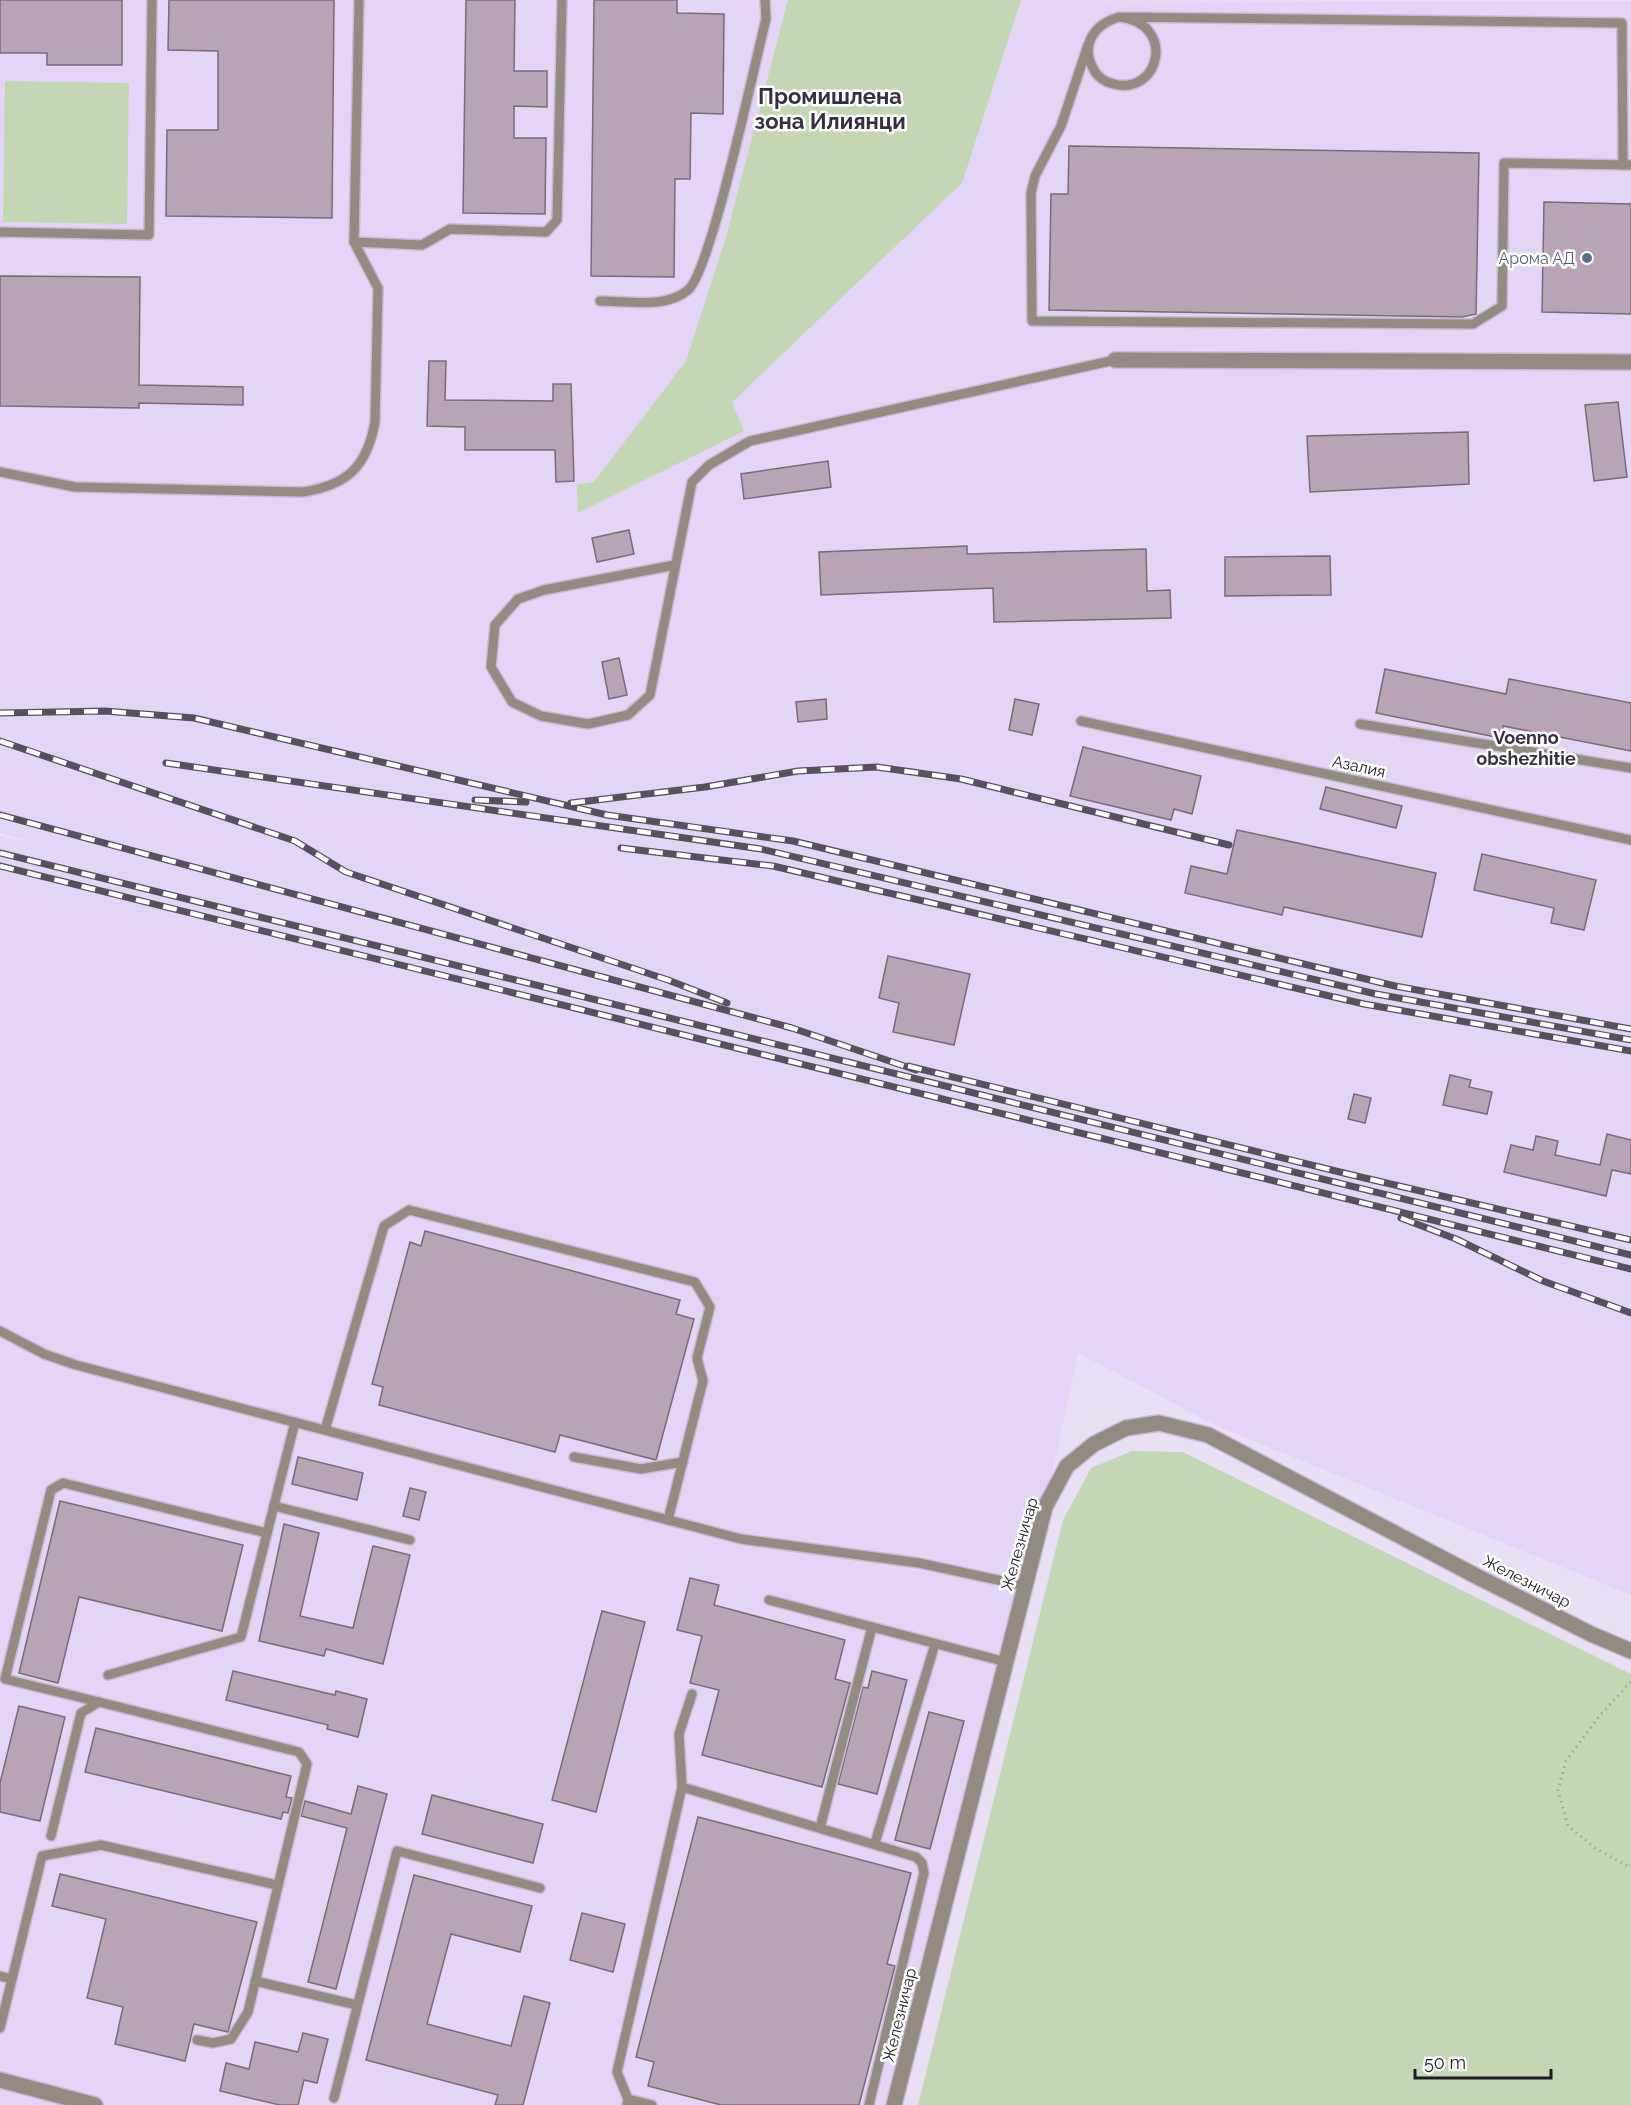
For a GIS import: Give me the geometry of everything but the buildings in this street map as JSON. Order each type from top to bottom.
[{"type":"street","points":[[1115,360],[1631,362]]},
{"type":"street","name":"Железничар","points":[[894,2105],[1046,1507],[1067,1466],[1094,1444],[1126,1428],[1159,1423],[1208,1435],[1478,1577],[1631,1651]]},
{"type":"street","points":[[0,2080],[95,2105]]},
{"type":"lane","points":[[0,232],[149,235],[152,0]]},
{"type":"lane","points":[[0,472],[75,487],[303,492],[325,489],[345,479],[361,464],[371,444],[375,422],[378,288],[354,242],[359,0]]},
{"type":"lane","points":[[354,242],[422,245],[450,230],[546,232],[557,220],[562,0]]},
{"type":"lane","points":[[600,301],[669,302],[690,289],[711,242],[766,19],[765,0]]},
{"type":"lane","points":[[1088,45],[1088,60],[1095,73],[1106,82],[1120,86],[1134,84],[1145,77],[1153,66],[1156,53],[1155,41],[1141,23],[1119,17]]},
{"type":"lane","points":[[1119,17],[1623,23],[1627,165],[1504,164],[1502,306],[1473,324],[1032,321],[1031,193],[1035,176],[1061,126],[1088,45],[1094,31],[1105,21],[1119,17]]},
{"type":"lane","points":[[675,565],[544,590],[518,599],[495,625],[490,668],[512,702],[541,716],[588,724],[628,715],[650,695],[692,482],[709,465],[750,441],[1115,360]]},
{"type":"lane","name":"Азалия","points":[[1082,721],[1631,840]]},
{"type":"lane","points":[[1360,724],[1631,768]]},
{"type":"lane","points":[[325,1430],[384,1226],[409,1210],[695,1282],[710,1307],[697,1358],[703,1381],[668,1520]]},
{"type":"lane","points":[[0,1331],[44,1354],[76,1365],[741,1539],[919,1563],[1026,1586]]},
{"type":"lane","points":[[108,1675],[241,1637],[295,1422]]},
{"type":"lane","points":[[574,1457],[641,1469],[683,1462]]},
{"type":"lane","points":[[197,2040],[213,2043],[231,2039],[248,2012],[307,1764],[300,1752],[5,1679],[51,1491],[63,1483],[267,1533]]},
{"type":"lane","points":[[274,1506],[410,1540]]},
{"type":"lane","points":[[769,1600],[1006,1662]]},
{"type":"lane","points":[[820,1828],[872,1627]]},
{"type":"lane","points":[[875,1843],[934,1644]]},
{"type":"lane","points":[[652,2105],[627,2102],[617,2072],[682,1786],[680,1734],[692,1694]]},
{"type":"lane","points":[[51,1836],[81,1713],[99,1702]]},
{"type":"lane","points":[[682,1786],[875,1843],[916,1857],[922,1863],[924,1873],[869,2105]]},
{"type":"lane","points":[[0,2028],[42,1856],[101,1845],[277,1885]]},
{"type":"lane","points":[[334,2098],[397,1851],[540,1888]]},
{"type":"lane","points":[[0,1976],[12,1979]]},
{"type":"lane","points":[[255,1981],[357,2005]]},
{"type":"path","points":[[1631,1682],[1600,1715],[1566,1761],[1558,1790],[1568,1826],[1595,1848],[1631,1868]]},
{"type":"shaded area","points":[[0,0],[1631,1],[1631,1595],[1219,1427],[1078,1353],[1045,1507],[894,2105],[0,2105],[0,836],[37,844],[0,833]]},
{"type":"green space","points":[[788,0],[1021,0],[962,183],[732,402],[744,431],[578,513],[577,485],[594,482],[686,361],[726,237]]},
{"type":"green space","points":[[5,81],[129,83],[127,224],[3,222]]},
{"type":"green space","points":[[1132,1451],[1183,1452],[1631,1674],[1631,2105],[918,2105],[1063,1520],[1091,1468]]},
{"type":"railway","points":[[0,713],[105,711],[194,718],[607,815],[793,841],[1395,986],[1631,1029]]},
{"type":"railway","points":[[0,741],[295,841],[346,872],[668,980],[727,1003]]},
{"type":"railway","points":[[166,763],[761,849],[1376,994],[1631,1040]]},
{"type":"railway","points":[[571,803],[705,787],[798,771],[877,767],[961,779],[1229,845]]},
{"type":"railway","points":[[475,800],[526,802]]},
{"type":"railway","points":[[0,815],[792,1028],[916,1070]]},
{"type":"railway","points":[[621,848],[773,866],[1364,1004],[1631,1051]]},
{"type":"railway","points":[[0,853],[1631,1255]]},
{"type":"railway","points":[[0,866],[1631,1269]]},
{"type":"railway","points":[[908,1066],[1352,1175],[1631,1240]]},
{"type":"railway","points":[[1401,1218],[1456,1239],[1543,1281],[1631,1313]]},
{"type":"place","name":"Арома АД","points":[[1587,258]]},
{"type":"district","name":"Промишлена зона Илиянци","points":[[830,108]]},
{"type":"district","name":"Voenno obshezhitie","points":[[1526,748]]}]
